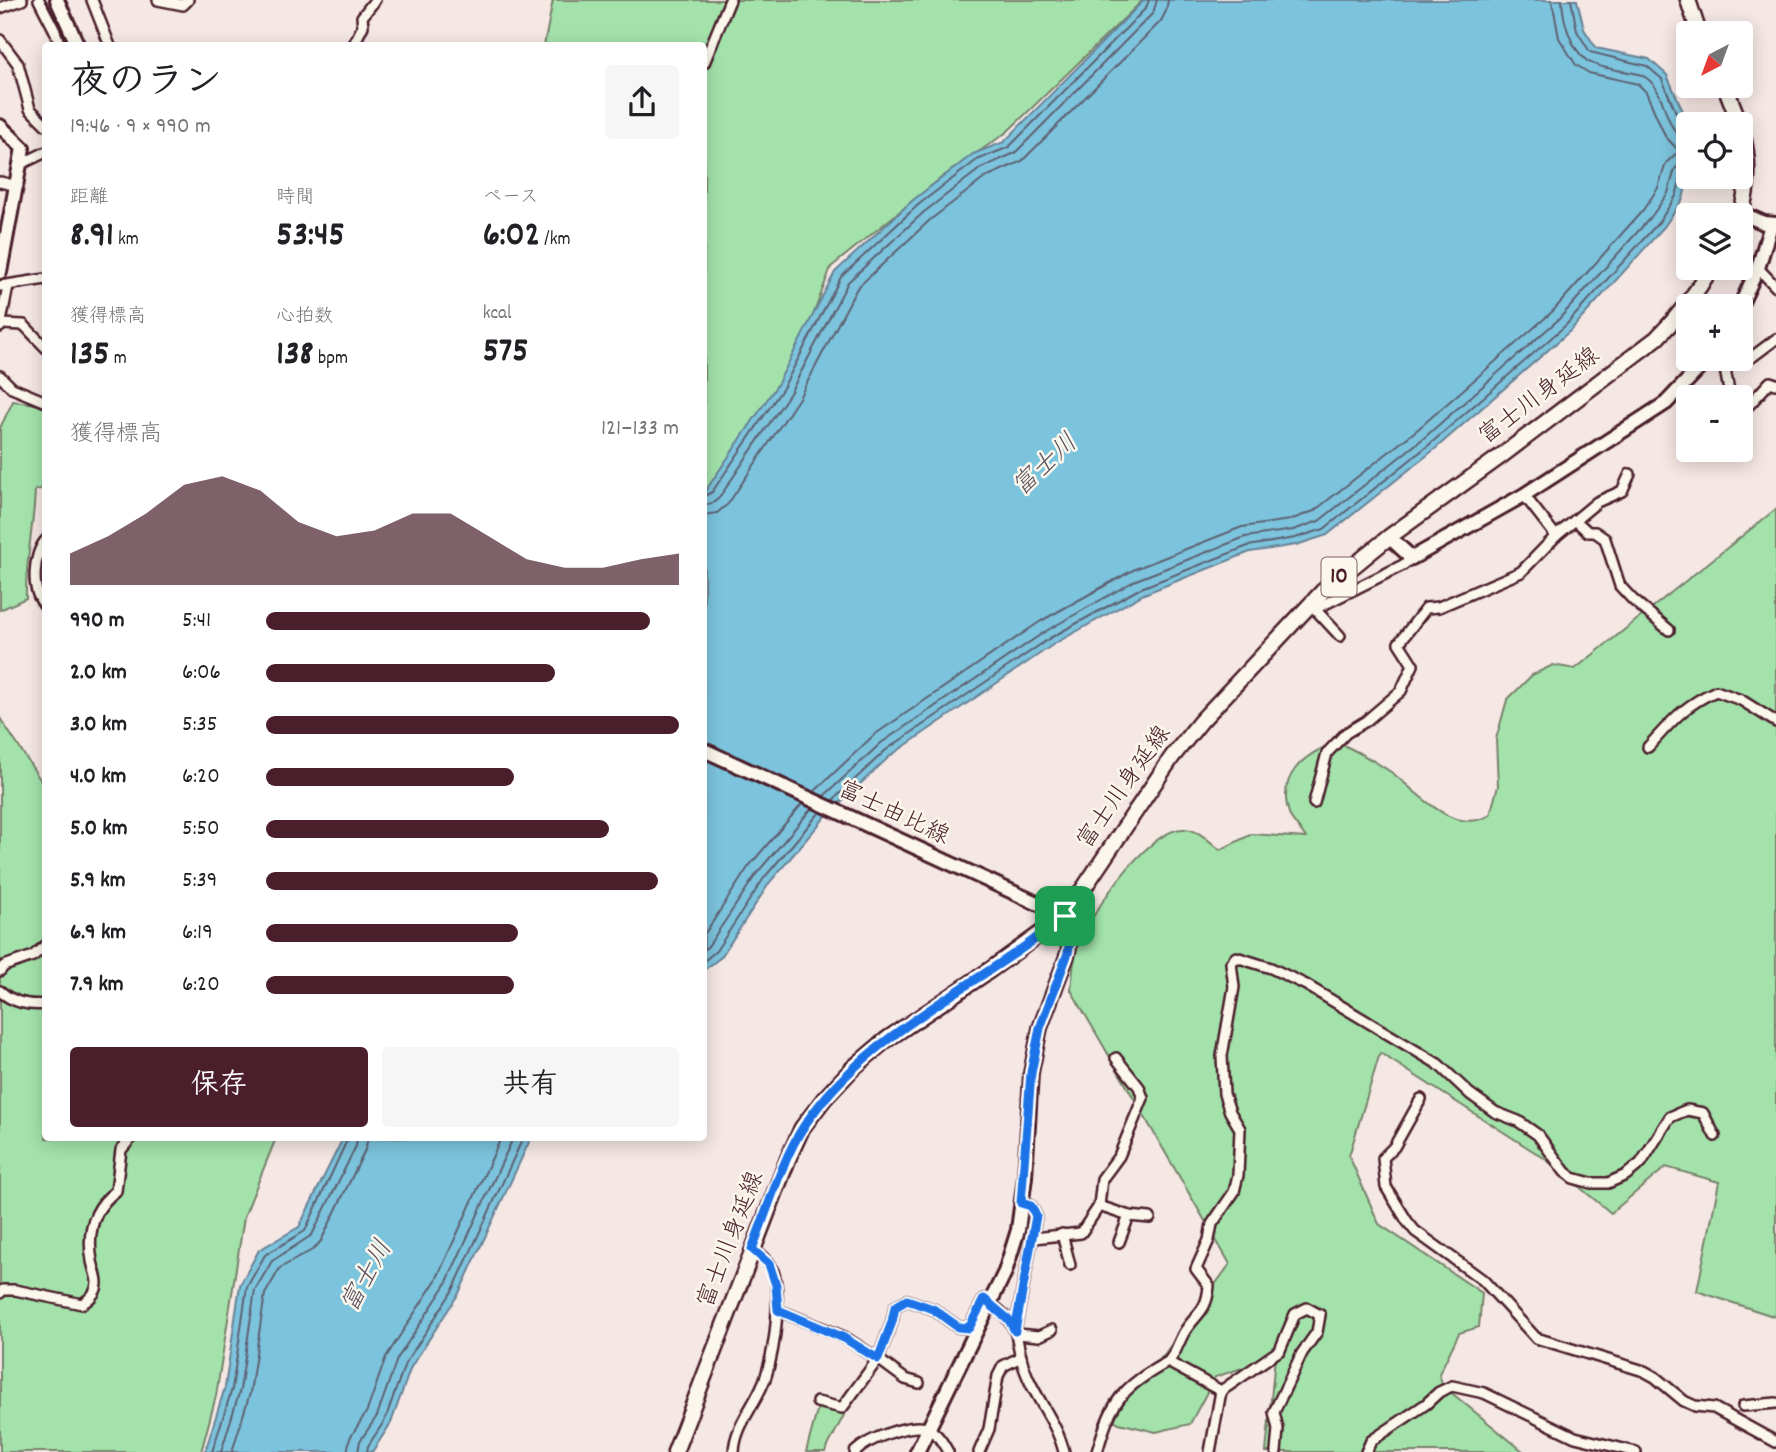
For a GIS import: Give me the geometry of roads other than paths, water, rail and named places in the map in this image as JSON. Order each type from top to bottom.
[{"type":"main road","points":[[1688,0],[1695,21]]},
{"type":"main road","name":"富士川身延線","points":[[675,1452],[752,1249],[802,1128],[824,1099],[853,1068],[886,1040],[1065,916],[1149,790],[1201,720],[1323,591],[1388,537],[1502,456],[1657,338],[1677,318],[1705,280]]},
{"type":"street","points":[[0,8],[22,0]]},
{"type":"street","points":[[38,0],[58,42]]},
{"type":"street","points":[[57,0],[76,42]]},
{"type":"street","points":[[92,0],[108,42]]},
{"type":"street","points":[[158,0],[183,5],[188,0]]},
{"type":"street","points":[[355,42],[363,26],[362,17],[375,0]]},
{"type":"street","points":[[707,56],[730,0]]},
{"type":"street","points":[[0,40],[18,64],[30,109],[42,121]]},
{"type":"street","points":[[0,126],[23,148],[0,272]]},
{"type":"street","points":[[21,164],[42,154]]},
{"type":"street","points":[[0,182],[18,186]]},
{"type":"street","points":[[1746,294],[1774,224],[1753,218]]},
{"type":"street","points":[[1758,268],[1776,287]]},
{"type":"street","points":[[42,280],[4,286],[0,325],[24,325],[42,344]]},
{"type":"street","points":[[1753,357],[1776,339]]},
{"type":"street","points":[[1339,636],[1315,609],[1403,565],[1524,495],[1666,403],[1698,371]]},
{"type":"street","points":[[0,376],[12,388],[42,400]]},
{"type":"street","points":[[1753,400],[1764,386],[1770,382],[1776,384]]},
{"type":"street","points":[[1314,803],[1327,753],[1346,733],[1366,721],[1401,691],[1413,665],[1399,643],[1426,608],[1439,607],[1521,572],[1556,536],[1597,502],[1622,491],[1630,474]]},
{"type":"street","points":[[1524,495],[1556,536]]},
{"type":"street","points":[[1575,520],[1588,532],[1595,532],[1605,538],[1620,586],[1670,630]]},
{"type":"street","points":[[1388,537],[1412,558]]},
{"type":"street","points":[[42,545],[35,580],[38,600],[42,603]]},
{"type":"street","points":[[1648,747],[1693,701],[1716,691],[1741,700],[1776,722]]},
{"type":"street","name":"富士由比線","points":[[707,751],[1065,916]]},
{"type":"street","points":[[917,1452],[991,1303],[1005,1272],[1018,1230],[1031,1073],[1040,1028],[1068,953],[1071,932],[1065,916]]},
{"type":"street","points":[[0,971],[4,966],[33,956],[42,948]]},
{"type":"street","points":[[1097,1452],[1106,1419],[1122,1394],[1142,1376],[1168,1362],[1177,1352],[1184,1333],[1202,1312],[1208,1300],[1209,1286],[1196,1269],[1209,1240],[1212,1224],[1234,1192],[1238,1175],[1240,1129],[1224,1094],[1222,1056],[1234,987],[1231,963],[1236,957],[1271,968],[1307,985],[1438,1064],[1470,1094],[1495,1112],[1518,1121],[1538,1135],[1565,1172],[1573,1178],[1591,1183],[1608,1183],[1626,1175],[1641,1163],[1670,1117],[1686,1110],[1703,1114],[1715,1136]]},
{"type":"street","points":[[0,991],[8,998],[34,1005],[42,1004]]},
{"type":"street","points":[[1034,1238],[1081,1233],[1099,1206],[1102,1179],[1119,1156],[1143,1098],[1139,1087],[1116,1058]]},
{"type":"street","points":[[1421,1100],[1394,1147],[1383,1158],[1386,1187],[1415,1231],[1483,1280],[1536,1338],[1644,1371],[1684,1401],[1695,1406],[1714,1408],[1776,1441]]},
{"type":"street","points":[[0,1293],[3,1290],[15,1290],[82,1304],[93,1297],[98,1284],[91,1257],[92,1220],[104,1199],[116,1191],[121,1150],[128,1141]]},
{"type":"street","points":[[1016,1333],[1036,1216],[1031,1206],[1021,1203]]},
{"type":"street","points":[[1099,1206],[1129,1216],[1150,1218]]},
{"type":"street","points":[[1118,1242],[1129,1216]]},
{"type":"street","points":[[1062,1234],[1070,1265]]},
{"type":"street","points":[[734,1452],[739,1431],[766,1377],[778,1310],[776,1285],[769,1264],[752,1249]]},
{"type":"street","points":[[817,1402],[842,1408],[878,1359],[895,1307],[899,1303],[907,1300],[933,1309],[958,1327],[969,1328],[984,1299],[1009,1320],[1016,1333],[1026,1374],[1060,1433],[1064,1452]]},
{"type":"street","points":[[1210,1452],[1221,1391],[1280,1350],[1294,1314],[1307,1308],[1320,1315],[1317,1332],[1302,1353],[1274,1412],[1278,1429],[1276,1452]]},
{"type":"street","points":[[778,1310],[844,1338],[905,1378],[919,1383]]},
{"type":"street","points":[[1016,1333],[1039,1336],[1052,1329]]},
{"type":"street","points":[[979,1452],[989,1429],[998,1376],[1003,1366],[1021,1357]]},
{"type":"street","points":[[1168,1362],[1221,1391]]},
{"type":"street","points":[[1366,1452],[1371,1441],[1426,1404],[1439,1392],[1452,1386],[1484,1393],[1575,1437],[1636,1452]]},
{"type":"street","points":[[1743,1406],[1776,1402]]},
{"type":"street","points":[[855,1452],[873,1439],[914,1427],[928,1429],[941,1439],[948,1452]]},
{"type":"water","name":"富士川","points":[[1144,0],[1577,0],[1584,29],[1596,48],[1649,59],[1667,75],[1683,112],[1676,112],[1676,189],[1685,189],[1683,199],[1680,203],[1676,203],[1676,209],[1664,227],[1571,330],[1435,449],[1327,535],[1296,545],[1250,552],[1144,594],[1054,644],[890,756],[826,816],[770,882],[721,957],[707,968],[707,489],[777,385],[835,272],[913,200],[973,154],[1004,142]]},
{"type":"water","name":"富士川","points":[[342,1141],[530,1141],[459,1293],[411,1367],[391,1423],[372,1452],[205,1452],[225,1387],[240,1285],[259,1250],[299,1227]]}]
